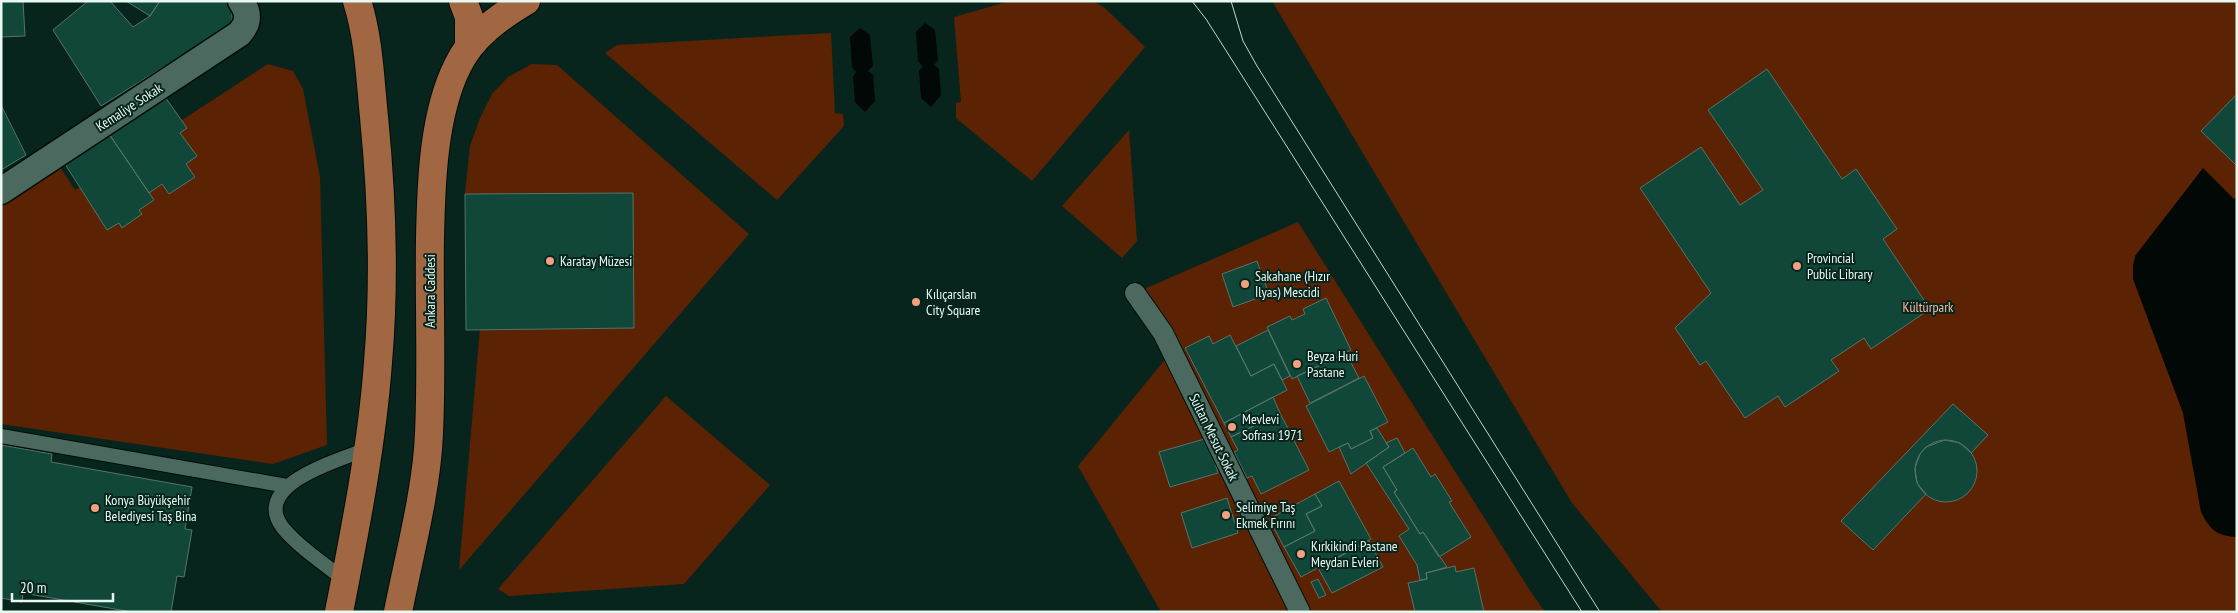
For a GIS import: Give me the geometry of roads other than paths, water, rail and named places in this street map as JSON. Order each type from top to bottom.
[{"type":"main road","points":[[339,612],[367,450],[379,361],[382,259],[379,166],[366,33],[357,1]]},
{"type":"main road","points":[[366,33],[380,1]]},
{"type":"main road","points":[[463,1],[469,18],[469,47]]},
{"type":"main road","name":"Ankara Caddesi","points":[[398,612],[423,479],[429,436],[430,226],[432,178],[436,144],[448,91],[457,66],[469,47],[498,19],[526,1]]},
{"type":"street","name":"Kemaliye Sokak","points":[[1,191],[239,34],[245,27],[245,9]]},
{"type":"street","name":"Sultan Mesut Sokak","points":[[1135,294],[1163,332],[1300,612]]},
{"type":"lane","points":[[1,436],[287,486]]},
{"type":"lane","points":[[345,580],[282,527],[277,516],[277,506],[280,494],[287,486],[311,471],[367,450]]},
{"type":"tram line","points":[[1192,1],[1206,19],[1582,612]]},
{"type":"tram line","points":[[1231,1],[1243,41],[1257,66],[1600,612]]},
{"type":"place","name":"Karatay Müzesi","points":[[550,261]]},
{"type":"place","name":"Provincial Public Library","points":[[1797,266]]},
{"type":"place","name":"Sakahane (Hızır İlyas) Mescidi","points":[[1245,284]]},
{"type":"place","name":"Kılıçarslan City Square","points":[[916,302]]},
{"type":"place","name":"Beyza Huri Pastane","points":[[1297,364]]},
{"type":"place","name":"Mevlevi Sofrası 1971","points":[[1232,427]]},
{"type":"place","name":"Konya Büyükşehir Belediyesi Taş Bina","points":[[95,508]]},
{"type":"place","name":"Selimiye Taş Ekmek Fırını","points":[[1226,515]]},
{"type":"place","name":"Kırkikindi Pastane Meydan Evleri","points":[[1301,554]]},
{"type":"park label","name":"Kültürpark","points":[[1928,307]]}]
